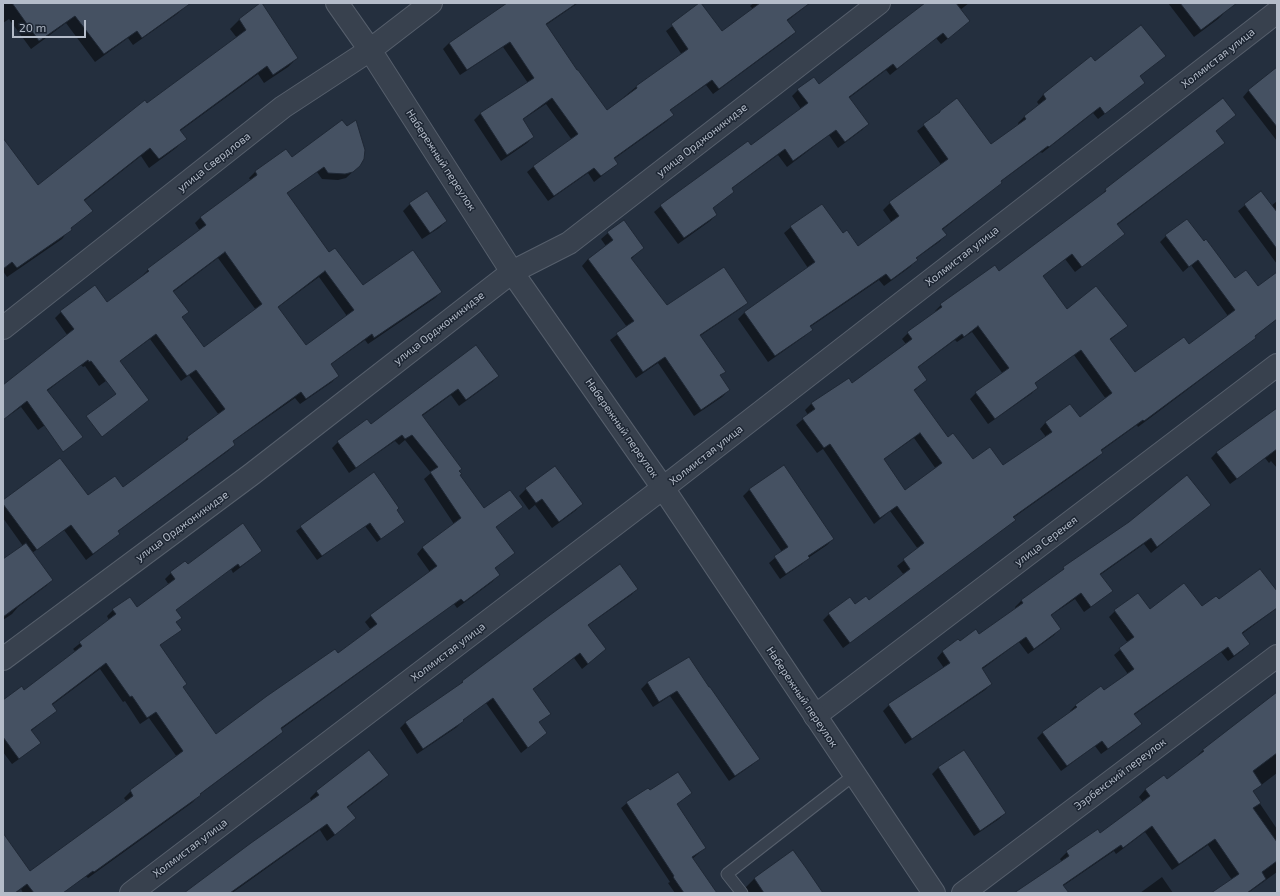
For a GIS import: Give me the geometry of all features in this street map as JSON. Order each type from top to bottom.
[{"type":"street","name":"Набережный переулок","points":[[337,3],[370,50],[512,272],[663,488],[934,893]]},
{"type":"street","name":"улица Свердлова","points":[[3,328],[283,107],[370,50],[431,3]]},
{"type":"street","name":"улица Орджоникидзе","points":[[3,659],[252,474],[512,272],[570,243],[879,3]]},
{"type":"street","name":"Холмистая улица","points":[[131,893],[663,488],[1277,12]]},
{"type":"street","name":"улица Серекея","points":[[815,716],[1277,365]]},
{"type":"street","name":"Ээрбекский переулок","points":[[963,893],[1277,656]]},
{"type":"lane","points":[[742,893],[728,874],[854,775]]},
{"type":"building","points":[[12,3],[191,3],[142,38],[137,31],[104,54],[75,16],[39,41]]},
{"type":"building","points":[[262,3],[298,58],[273,75],[267,66],[180,130],[187,139],[159,159],[150,148],[84,200],[93,211],[71,228],[72,230],[17,268],[12,262],[3,269],[3,138],[38,185],[145,100],[147,103],[246,30],[239,19]]},
{"type":"building","points":[[507,3],[577,3],[546,24],[577,70],[607,110],[637,88],[636,86],[688,49],[671,24],[699,3],[701,3],[722,31],[760,3],[810,3],[787,20],[796,32],[719,89],[712,80],[670,110],[674,115],[614,158],[618,164],[601,176],[594,168],[554,196],[533,166],[578,134],[552,98],[523,119],[534,137],[507,155],[480,113],[534,78],[510,42],[467,70],[449,43]]},
{"type":"building","points":[[925,3],[956,3],[970,21],[948,39],[943,33],[897,69],[893,64],[849,97],[869,124],[845,142],[836,130],[793,161],[785,149],[732,188],[734,192],[713,208],[717,215],[684,238],[660,205],[748,141],[751,145],[808,103],[797,89],[814,77],[819,84]]},
{"type":"building","points":[[1180,3],[1237,3],[1201,30]]},
{"type":"building","points":[[1141,25],[1166,56],[1140,76],[1145,83],[1105,114],[1100,107],[1049,147],[1048,146],[1001,181],[1002,183],[942,229],[947,235],[916,258],[918,260],[891,280],[886,274],[810,326],[813,330],[775,356],[744,312],[815,262],[790,226],[822,204],[843,233],[847,230],[858,246],[899,216],[889,202],[948,159],[923,124],[957,98],[991,144],[1026,119],[1024,116],[1046,99],[1043,94],[1091,56],[1095,61]]},
{"type":"building","points":[[1277,67],[1277,127],[1248,90]]},
{"type":"building","points":[[1223,98],[1236,115],[1216,131],[1225,143],[1117,224],[1125,234],[1082,267],[1072,254],[1043,276],[1067,309],[1096,286],[1128,326],[1110,339],[1135,372],[1184,337],[1189,344],[1235,310],[1198,260],[1189,267],[1165,235],[1187,219],[1204,241],[1206,239],[1235,278],[1246,270],[1258,286],[1277,272],[1277,319],[1255,336],[1256,338],[1144,421],[1143,420],[1101,450],[1103,453],[1013,517],[1016,520],[850,643],[828,613],[850,597],[855,604],[866,596],[869,600],[910,569],[903,559],[924,543],[897,506],[880,518],[830,444],[824,448],[802,418],[815,409],[811,403],[849,378],[852,383],[912,339],[907,332],[942,307],[940,304],[995,265],[999,271],[1106,191],[1105,189]],"holes":[[[978,326],[1009,368],[975,392],[995,419],[1038,388],[1035,383],[1081,350],[1112,393],[1080,417],[1070,404],[1045,422],[1052,432],[1003,465],[990,447],[973,459],[953,433],[948,437],[914,390],[927,380],[918,367],[962,334],[964,337]],[[920,433],[942,463],[905,490],[884,459]]]},
{"type":"building","points":[[342,120],[347,126],[356,120],[365,150],[364,159],[360,166],[353,172],[345,174],[328,173],[324,167],[287,193],[329,252],[335,248],[363,285],[413,250],[442,292],[374,338],[372,334],[331,364],[339,376],[306,399],[301,392],[233,441],[235,445],[118,531],[120,534],[93,554],[71,525],[37,550],[3,504],[3,500],[60,458],[88,495],[115,476],[123,487],[188,439],[187,437],[225,409],[196,370],[187,376],[156,334],[120,361],[149,400],[102,437],[86,416],[116,394],[91,361],[89,362],[88,360],[47,390],[83,437],[63,452],[27,401],[3,420],[3,385],[74,329],[60,311],[95,285],[107,302],[149,271],[147,269],[206,225],[200,217],[257,175],[255,171],[286,149],[292,157]],"holes":[[[225,252],[262,304],[204,347],[182,317],[189,312],[173,291]],[[325,271],[354,310],[306,345],[278,307]]]},
{"type":"building","points":[[427,191],[447,221],[430,233],[409,203]]},
{"type":"building","points":[[1261,191],[1277,212],[1277,249],[1244,204]]},
{"type":"building","points":[[624,220],[644,248],[631,258],[667,305],[724,267],[748,303],[700,335],[726,372],[720,375],[730,390],[701,410],[665,357],[643,372],[616,333],[634,321],[588,259],[613,240],[607,232]]},
{"type":"building","points":[[476,345],[499,376],[466,400],[458,389],[422,415],[462,469],[459,471],[462,474],[460,475],[484,508],[510,490],[523,507],[496,527],[515,553],[495,568],[500,575],[464,602],[461,599],[281,728],[283,732],[200,794],[201,795],[63,893],[34,893],[27,884],[15,893],[3,893],[3,833],[30,871],[133,796],[130,790],[183,751],[156,712],[147,718],[106,663],[52,704],[57,711],[31,730],[41,743],[19,759],[3,737],[3,700],[22,686],[24,690],[82,646],[79,642],[116,614],[112,609],[130,597],[137,607],[175,579],[170,572],[185,561],[188,564],[243,523],[262,551],[240,567],[238,564],[176,610],[182,618],[176,622],[182,630],[160,645],[187,684],[183,687],[216,734],[267,696],[335,649],[338,653],[377,624],[370,615],[437,566],[422,547],[461,518],[430,472],[438,467],[412,435],[405,439],[402,435],[356,468],[337,441],[367,419],[371,424]]},
{"type":"building","points":[[1277,408],[1277,449],[1237,479],[1216,452]]},
{"type":"building","points":[[784,465],[834,539],[808,556],[810,558],[786,574],[774,556],[788,547],[749,489]]},
{"type":"building","points":[[555,466],[583,504],[559,522],[542,499],[536,503],[525,488]]},
{"type":"building","points":[[374,472],[399,508],[397,510],[405,522],[381,539],[370,523],[322,556],[300,526]]},
{"type":"building","points":[[1187,475],[1211,505],[1157,547],[1151,538],[1100,574],[1113,591],[1091,607],[1081,593],[1051,615],[1061,629],[1034,649],[1026,637],[982,668],[992,684],[912,739],[888,704],[950,663],[942,651],[958,639],[960,641],[976,629],[979,634],[1023,603],[1021,600],[1064,569],[1063,567],[1129,522]]},
{"type":"building","points":[[26,543],[53,580],[3,617],[3,559]]},
{"type":"building","points":[[620,564],[638,589],[588,625],[606,649],[588,664],[580,653],[533,689],[551,714],[539,722],[547,733],[528,748],[493,698],[463,720],[464,721],[423,749],[405,722],[463,682],[462,681]]},
{"type":"building","points":[[1260,569],[1277,591],[1277,608],[1242,633],[1250,644],[1234,656],[1228,647],[1134,714],[1142,724],[1108,749],[1102,741],[1067,766],[1042,732],[1077,707],[1075,705],[1101,686],[1104,690],[1134,669],[1119,648],[1134,637],[1114,610],[1138,593],[1150,609],[1184,583],[1202,606],[1216,596],[1219,599]]},
{"type":"building","points":[[689,657],[760,759],[735,776],[677,691],[659,702],[647,682]]},
{"type":"building","points":[[1277,692],[1277,753],[1253,771],[1262,785],[1253,791],[1261,803],[1253,808],[1277,842],[1277,861],[1262,872],[1266,879],[1247,893],[1211,893],[1239,874],[1215,839],[1179,864],[1152,826],[1123,848],[1121,845],[1063,885],[1069,893],[1014,893],[1069,856],[1066,851],[1098,829],[1100,833],[1150,796],[1145,789],[1164,775],[1167,779]]},
{"type":"building","points":[[369,750],[389,775],[347,807],[356,818],[335,835],[327,824],[230,893],[184,893],[319,795],[316,791]]},
{"type":"building","points":[[964,750],[1006,813],[980,831],[938,767]]},
{"type":"building","points":[[678,772],[692,793],[677,804],[706,848],[692,857],[717,893],[684,893],[626,802],[648,788],[650,790]]},
{"type":"building","points":[[793,850],[823,893],[764,893],[754,878]]}]
